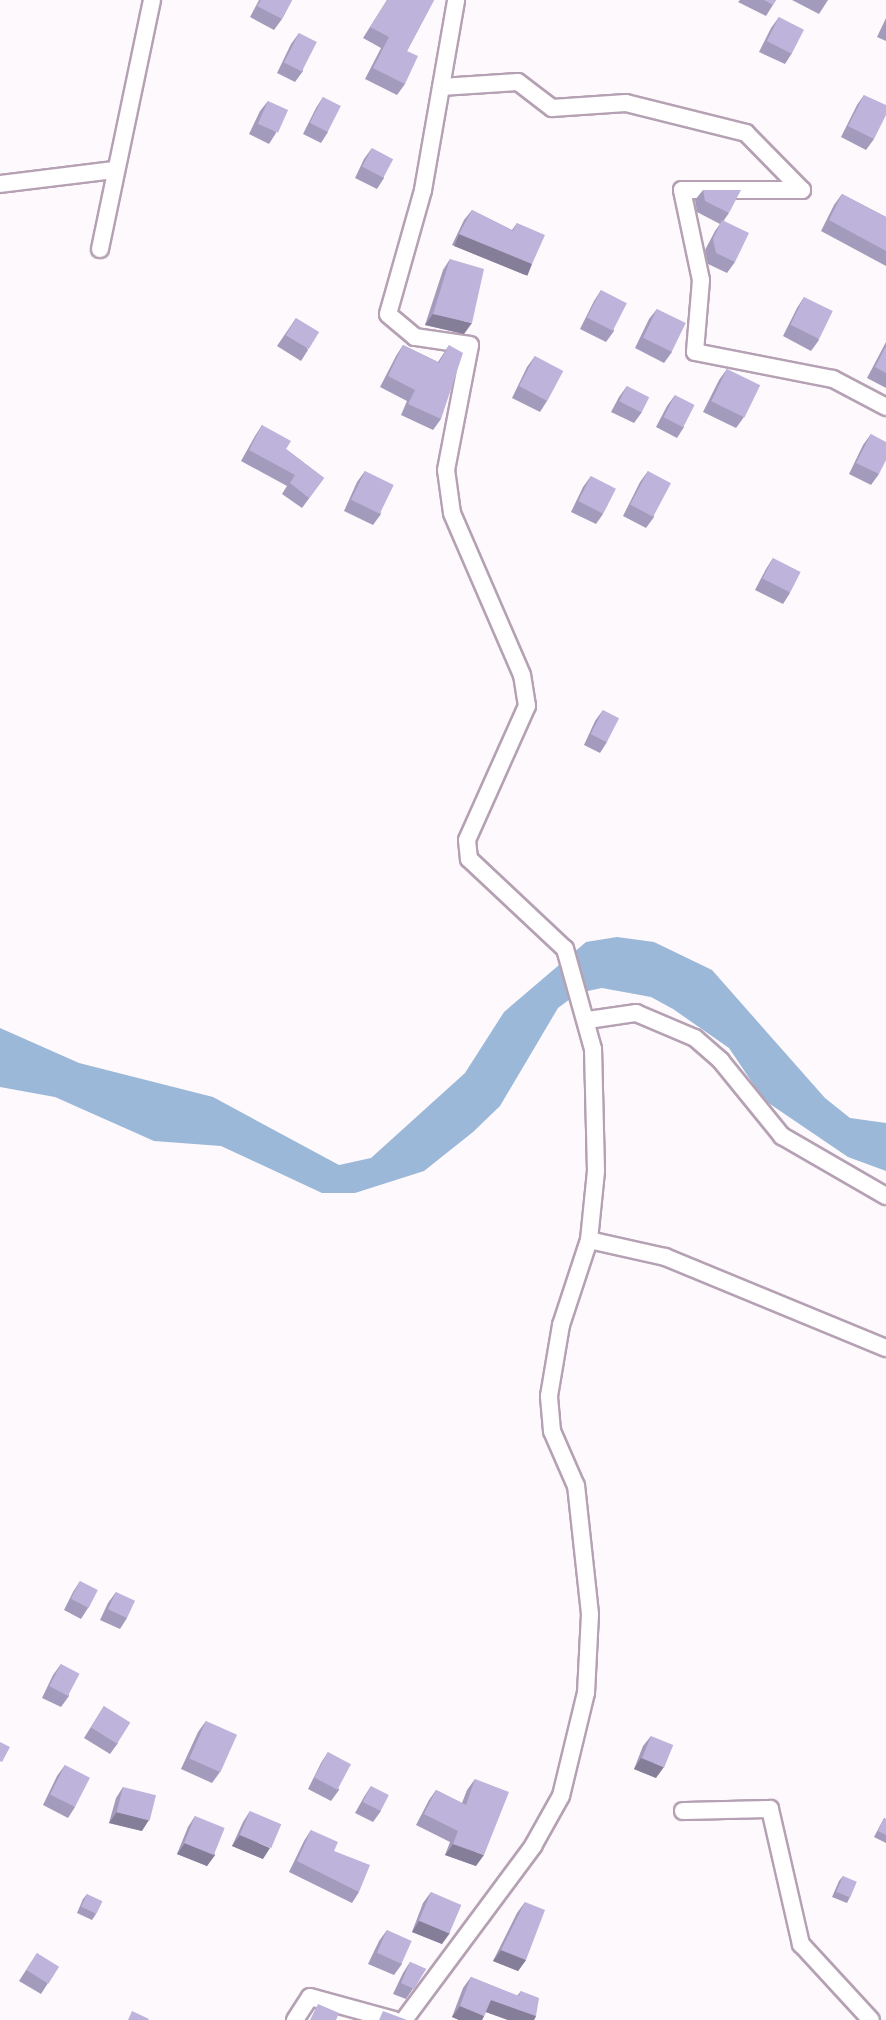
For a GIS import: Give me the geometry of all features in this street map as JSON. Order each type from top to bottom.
[{"type":"street","points":[[100,249],[114,170],[152,0]]},
{"type":"street","points":[[404,2020],[533,1846],[572,1762],[586,1693],[590,1614],[576,1486],[552,1431],[549,1396],[561,1325],[589,1240],[596,1171],[586,1013],[565,948],[469,859],[467,839],[527,706],[522,675],[452,513],[446,470],[470,345],[415,337],[388,314],[423,190],[456,0]]},
{"type":"street","points":[[441,87],[518,82],[552,108],[626,103],[746,133],[802,190],[682,190],[701,280],[695,352],[833,379],[886,407]]},
{"type":"street","points":[[0,184],[114,170]]},
{"type":"street","points":[[586,1013],[636,1013],[695,1038],[782,1136],[886,1196]]},
{"type":"street","points":[[589,1240],[665,1257],[886,1348]]},
{"type":"street","points":[[684,1811],[770,1809],[801,1944],[870,2020]]},
{"type":"street","points":[[295,2020],[310,1997],[394,2020]]},
{"type":"water","points":[[617,937],[654,942],[712,970],[825,1098],[850,1118],[886,1123],[886,1171],[848,1157],[764,1100],[729,1048],[673,1009],[651,997],[602,988],[578,993],[558,1008],[500,1106],[473,1132],[424,1171],[355,1193],[322,1193],[221,1146],[154,1141],[55,1097],[0,1087],[0,1028],[79,1063],[213,1097],[339,1165],[371,1158],[465,1073],[504,1012],[586,942]]},
{"type":"building","points":[[261,0],[292,0],[282,19],[257,6]]},
{"type":"building","points":[[387,0],[434,0],[407,51],[418,56],[405,84],[373,68],[389,37],[370,27]]},
{"type":"building","points":[[779,17],[804,30],[792,54],[767,41]]},
{"type":"building","points":[[299,33],[317,42],[302,71],[284,62]]},
{"type":"building","points":[[864,95],[886,105],[886,115],[874,139],[848,126]]},
{"type":"building","points":[[323,97],[341,106],[328,132],[310,123]]},
{"type":"building","points":[[268,101],[288,110],[278,133],[258,124]]},
{"type":"building","points":[[372,148],[393,159],[383,178],[362,167]]},
{"type":"building","points":[[703,190],[741,190],[729,213],[705,201]]},
{"type":"building","points":[[842,194],[886,217],[886,251],[829,220]]},
{"type":"building","points":[[472,210],[513,231],[517,223],[545,235],[532,264],[459,234]]},
{"type":"building","points":[[722,220],[749,233],[735,262],[716,253],[713,239]]},
{"type":"building","points":[[450,259],[484,269],[472,323],[433,314]]},
{"type":"building","points":[[601,290],[627,303],[613,331],[587,318]]},
{"type":"building","points":[[804,297],[833,311],[819,339],[790,325]]},
{"type":"building","points":[[657,309],[686,323],[672,352],[643,338]]},
{"type":"building","points":[[296,318],[319,332],[309,349],[286,335]]},
{"type":"building","points":[[403,345],[439,363],[449,345],[463,353],[441,419],[408,404],[415,390],[388,376]]},
{"type":"building","points":[[886,346],[886,373],[875,367]]},
{"type":"building","points":[[535,356],[563,371],[547,401],[519,386]]},
{"type":"building","points":[[727,369],[760,385],[744,418],[711,401]]},
{"type":"building","points":[[627,386],[649,397],[642,412],[619,401]]},
{"type":"building","points":[[675,395],[695,405],[683,427],[664,417]]},
{"type":"building","points":[[262,425],[291,441],[286,449],[324,478],[309,498],[290,483],[295,475],[249,450]]},
{"type":"building","points":[[871,434],[886,442],[886,460],[879,474],[856,463]]},
{"type":"building","points":[[365,471],[394,485],[380,514],[351,500]]},
{"type":"building","points":[[648,471],[671,483],[653,517],[630,505]]},
{"type":"building","points":[[591,476],[616,489],[603,514],[578,501]]},
{"type":"building","points":[[773,558],[801,572],[790,593],[763,578]]},
{"type":"building","points":[[603,710],[619,718],[607,742],[591,734]]},
{"type":"building","points":[[80,1581],[98,1590],[89,1608],[71,1599]]},
{"type":"building","points":[[116,1592],[135,1601],[127,1618],[108,1609]]},
{"type":"building","points":[[61,1664],[80,1674],[68,1696],[49,1686]]},
{"type":"building","points":[[104,1706],[130,1722],[117,1744],[91,1727]]},
{"type":"building","points":[[206,1721],[237,1735],[220,1772],[189,1758]]},
{"type":"building","points":[[651,1736],[673,1745],[664,1767],[642,1758]]},
{"type":"building","points":[[0,1742],[10,1747],[2,1762],[0,1761]]},
{"type":"building","points":[[328,1752],[351,1764],[337,1790],[314,1778]]},
{"type":"building","points":[[65,1765],[90,1778],[75,1807],[50,1794]]},
{"type":"building","points":[[475,1779],[509,1792],[484,1855],[453,1844],[458,1831],[424,1814],[436,1790],[466,1805]]},
{"type":"building","points":[[371,1786],[389,1795],[381,1811],[363,1802]]},
{"type":"building","points":[[123,1787],[156,1795],[150,1820],[117,1812]]},
{"type":"building","points":[[250,1811],[281,1824],[271,1848],[240,1835]]},
{"type":"building","points":[[195,1816],[225,1828],[214,1855],[184,1843]]},
{"type":"building","points":[[884,1818],[886,1819],[886,1835],[878,1831]]},
{"type":"building","points":[[311,1830],[338,1842],[334,1851],[370,1865],[359,1892],[297,1861]]},
{"type":"building","points":[[843,1876],[857,1882],[850,1898],[836,1892]]},
{"type":"building","points":[[431,1892],[461,1905],[449,1933],[419,1921]]},
{"type":"building","points":[[87,1894],[102,1901],[96,1914],[81,1907]]},
{"type":"building","points":[[525,1902],[545,1910],[526,1960],[501,1950]]},
{"type":"building","points":[[387,1930],[412,1941],[401,1964],[377,1953]]},
{"type":"building","points":[[37,1953],[59,1967],[48,1984],[26,1970]]},
{"type":"building","points":[[410,1962],[426,1969],[414,1989],[401,1983]]},
{"type":"building","points":[[471,1977],[519,1996],[521,1991],[539,1998],[536,2016],[491,2000],[484,2016],[460,2006]]},
{"type":"building","points":[[318,2004],[339,2013],[336,2020],[310,2020]]},
{"type":"building","points":[[132,2011],[149,2019],[128,2020]]},
{"type":"building","points":[[383,2011],[407,2020],[379,2020]]}]
